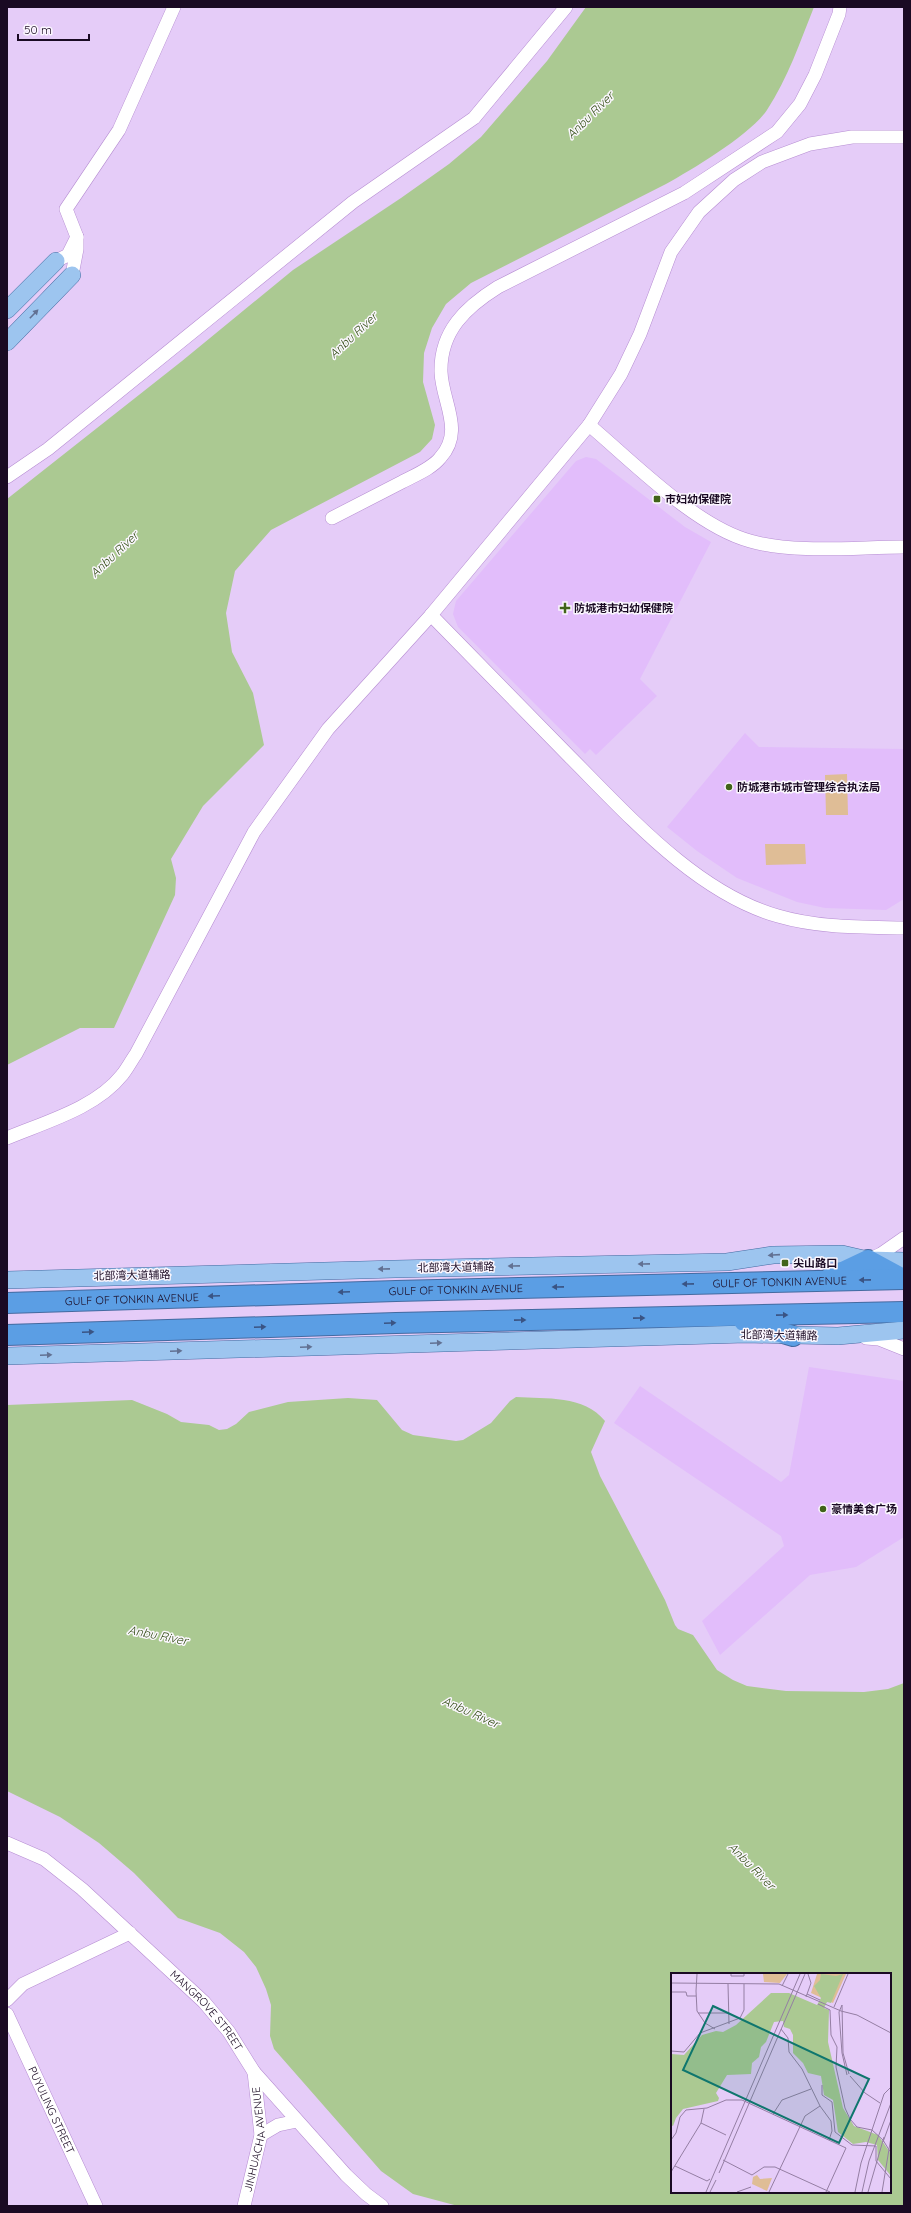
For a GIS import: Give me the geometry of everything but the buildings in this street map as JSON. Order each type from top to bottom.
[{"type":"highway","points":[[825,1281],[868,1260],[904,1279]]},
{"type":"highway","name":"GULF OF TONKIN AVENUE","points":[[7,1303],[380,1291],[904,1279]]},
{"type":"highway","points":[[7,1335],[904,1312]]},
{"type":"highway","points":[[729,1316],[793,1336]]},
{"type":"main road","points":[[7,310],[56,261]]},
{"type":"main road","points":[[7,342],[72,275]]},
{"type":"main road","name":"北部湾大道辅路","points":[[7,1280],[395,1268],[727,1262],[773,1255],[842,1254],[868,1260],[904,1261]]},
{"type":"main road","name":"北部湾大道辅路","points":[[7,1356],[746,1334],[838,1336],[904,1330]]},
{"type":"street","points":[[72,275],[77,249],[77,237],[66,209],[119,130],[174,7]]},
{"type":"street","points":[[7,476],[48,449],[353,202],[474,118],[566,7]]},
{"type":"street","points":[[332,518],[433,465],[449,447],[453,433],[452,417],[441,373],[443,349],[449,332],[461,315],[478,299],[498,287],[684,193],[776,132],[800,104],[815,75],[839,14],[840,7]]},
{"type":"street","points":[[7,1138],[88,1102],[102,1094],[122,1076],[136,1054],[254,832],[328,729],[431,615],[589,425],[621,374],[640,334],[671,252],[699,212],[734,180],[762,162],[810,144],[852,137],[904,137]]},
{"type":"street","points":[[56,261],[68,255],[77,237]]},
{"type":"street","points":[[589,425],[684,506],[714,525],[749,541],[785,548],[904,547]]},
{"type":"street","points":[[431,615],[654,842],[725,894],[777,916],[810,924],[904,928]]},
{"type":"street","points":[[868,1260],[881,1254],[904,1238]]},
{"type":"street","points":[[838,1336],[878,1339],[904,1349]]},
{"type":"street","name":"MANGROVE STREET","points":[[7,1842],[44,1859],[82,1889],[204,2002],[229,2032],[254,2072],[346,2175],[366,2194],[382,2206]]},
{"type":"street","points":[[7,2000],[23,1984],[130,1933]]},
{"type":"street","name":"PUYULING STREET","points":[[7,2014],[96,2206]]},
{"type":"street","name":"JINHUACHA AVENUE","points":[[244,2206],[261,2135],[254,2072]]},
{"type":"street","points":[[261,2135],[278,2125],[297,2121]]},
{"type":"shaded area","name":"防城港市妇幼保健院","points":[[586,457],[596,459],[685,527],[711,542],[640,679],[657,696],[596,755],[590,749],[585,754],[458,627],[453,614],[456,601],[576,461]]},
{"type":"shaded area","points":[[745,733],[759,747],[904,749],[904,899],[886,910],[825,908],[797,902],[737,878],[697,851],[667,827]]},
{"type":"shaded area","points":[[847,774],[848,815],[826,815],[825,775]]},
{"type":"shaded area","points":[[765,844],[805,844],[806,864],[766,865]]},
{"type":"shaded area","name":"豪情美食广场","points":[[809,1367],[904,1381],[904,1537],[856,1567],[810,1575],[720,1655],[702,1621],[784,1546],[781,1536],[614,1423],[640,1386],[781,1482],[789,1475]]},
{"type":"water","name":"Anbu River","points":[[586,7],[814,7],[793,60],[781,85],[767,110],[748,130],[720,151],[677,178],[471,283],[446,304],[432,328],[424,353],[423,382],[435,425],[432,439],[420,452],[271,530],[235,571],[226,613],[232,652],[253,693],[264,745],[203,806],[171,859],[176,878],[175,895],[114,1028],[80,1028],[7,1065],[7,499],[182,361],[293,270],[401,198],[449,164],[481,137],[547,61]]},
{"type":"water","name":"Anbu River","points":[[516,1397],[564,1400],[576,1403],[596,1413],[605,1421],[591,1452],[600,1476],[665,1600],[675,1625],[678,1629],[693,1635],[717,1670],[733,1680],[747,1686],[786,1691],[864,1692],[888,1689],[904,1683],[904,2206],[458,2206],[413,2194],[381,2171],[274,2049],[270,2036],[271,2005],[266,1989],[256,1967],[244,1952],[220,1933],[178,1918],[134,1873],[99,1843],[60,1817],[7,1791],[7,1405],[132,1400],[167,1414],[181,1422],[209,1425],[219,1430],[227,1429],[236,1424],[249,1412],[288,1402],[348,1398],[377,1400],[402,1430],[413,1435],[456,1441],[463,1440],[491,1423],[510,1401]]},
{"type":"place","name":"巿妇幼保健院","points":[[657,499]]},
{"type":"place","name":"防城港市妇幼保健院","points":[[565,608]]},
{"type":"place","name":"防城港市城市管理综合执法局","points":[[729,787]]},
{"type":"place","name":"尖山路口","points":[[785,1263]]},
{"type":"place","name":"豪情美食广场","points":[[823,1509]]}]
